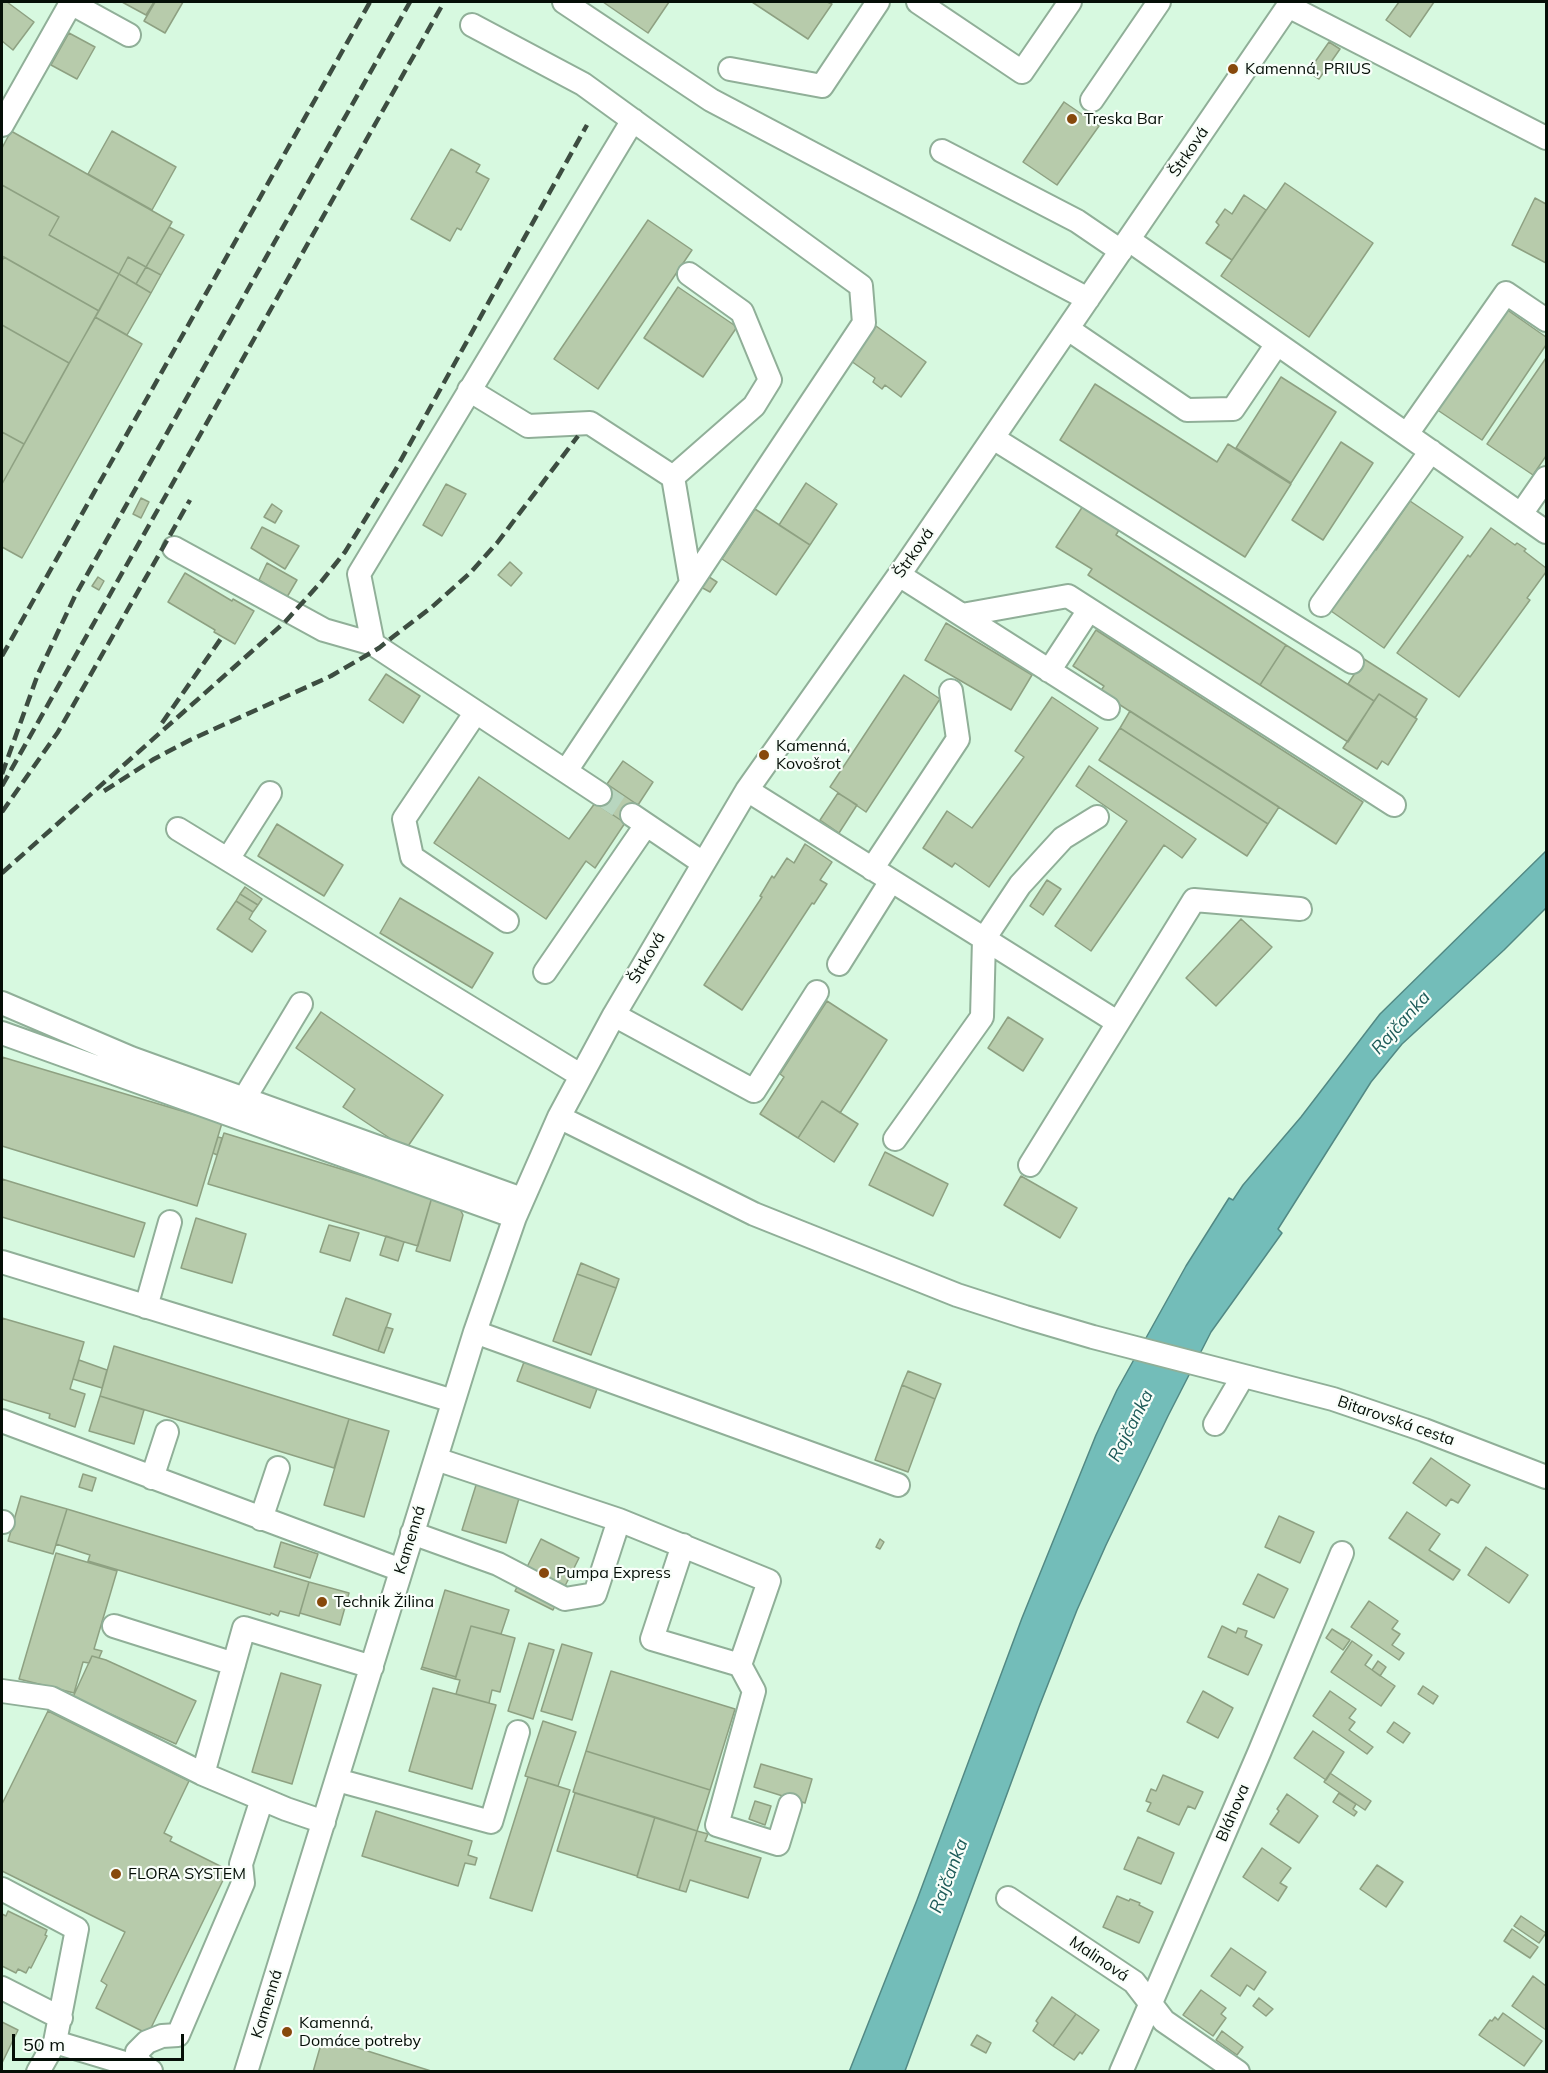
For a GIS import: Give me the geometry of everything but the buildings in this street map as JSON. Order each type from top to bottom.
[{"type":"street","points":[[564,2],[711,100],[1088,299]]},
{"type":"street","points":[[730,69],[822,86],[878,2]]},
{"type":"street","points":[[919,2],[1022,72],[1070,2]]},
{"type":"street","points":[[1092,100],[1159,2]]},
{"type":"street","points":[[2,125],[71,3],[129,35]]},
{"type":"street","points":[[1290,4],[1546,138]]},
{"type":"street","name":"Štrková","points":[[559,1117],[614,1015],[747,790],[993,438],[1290,4]]},
{"type":"street","points":[[472,25],[583,84],[861,286],[864,323],[566,771]]},
{"type":"street","points":[[373,644],[359,574],[633,120]]},
{"type":"street","points":[[942,151],[1125,246],[1278,344],[1546,532]]},
{"type":"street","points":[[673,477],[753,406],[770,380],[742,312],[689,274]]},
{"type":"street","points":[[1407,434],[1506,292],[1546,320]]},
{"type":"street","points":[[1068,328],[1187,410],[1233,409],[1278,344]]},
{"type":"street","points":[[469,390],[528,426],[590,423],[673,477],[691,582]]},
{"type":"street","points":[[993,438],[1352,662]]},
{"type":"street","points":[[1321,605],[1431,451]]},
{"type":"street","points":[[1521,514],[1546,478]]},
{"type":"street","points":[[174,548],[324,630],[373,644],[600,794]]},
{"type":"street","points":[[898,575],[1108,708]]},
{"type":"street","points":[[962,615],[1068,596],[1394,805]]},
{"type":"street","points":[[1049,671],[1089,610]]},
{"type":"street","points":[[872,869],[958,739],[951,691]]},
{"type":"street","points":[[476,712],[404,819],[412,857],[507,921]]},
{"type":"street","points":[[747,790],[1118,1022]]},
{"type":"street","points":[[228,860],[270,793]]},
{"type":"street","points":[[895,1139],[982,1017],[984,939],[1020,885],[1055,846],[1063,838],[1097,818]]},
{"type":"street","points":[[545,972],[639,820],[703,863]]},
{"type":"street","points":[[178,829],[580,1075]]},
{"type":"street","points":[[838,964],[891,881]]},
{"type":"street","points":[[1030,1165],[1194,900],[1300,909]]},
{"type":"street","points":[[614,1015],[754,1091],[817,992]]},
{"type":"street","points":[[2,1003],[131,1058],[244,1099],[519,1208]]},
{"type":"street","points":[[244,1099],[301,1004]]},
{"type":"street","points":[[2,1033],[519,1208]]},
{"type":"street","name":"Kamenná","points":[[246,2072],[475,1332],[519,1208],[559,1117]]},
{"type":"street","name":"Bitarovská cesta","points":[[559,1117],[754,1214],[968,1298],[1025,1317],[1108,1340],[1333,1399],[1518,1464],[1546,1477]]},
{"type":"street","points":[[146,1307],[170,1222]]},
{"type":"street","points":[[2,1263],[453,1401]]},
{"type":"street","points":[[475,1332],[898,1485]]},
{"type":"street","points":[[1215,1424],[1233,1373]]},
{"type":"street","points":[[2,1421],[401,1570]]},
{"type":"street","points":[[152,1478],[166,1432]]},
{"type":"street","points":[[436,1459],[619,1520],[769,1581],[740,1665]]},
{"type":"street","points":[[261,1519],[278,1468]]},
{"type":"street","points":[[412,1533],[498,1564],[565,1599],[595,1594],[619,1520]]},
{"type":"street","points":[[682,1545],[652,1639],[740,1665],[754,1691],[717,1825],[778,1844],[790,1805]]},
{"type":"street","name":"Bláhova","points":[[1121,2072],[1259,1754],[1342,1553]]},
{"type":"street","points":[[114,1626],[234,1664]]},
{"type":"street","points":[[204,1774],[244,1628],[372,1667]]},
{"type":"street","points":[[2,1691],[51,1698],[204,1774],[324,1822]]},
{"type":"street","points":[[336,1780],[491,1822],[518,1732]]},
{"type":"street","points":[[151,2071],[139,2062],[137,2052],[147,2042],[162,2036],[178,2035],[243,1883],[241,1864],[262,1799]]},
{"type":"street","points":[[2,1889],[77,1929],[55,2042],[38,2072]]},
{"type":"street","name":"Malinová","points":[[1008,1898],[1134,1982],[1164,2020],[1238,2072]]},
{"type":"street","points":[[2,1988],[61,2018]]},
{"type":"street","points":[[55,2042],[151,2071]]},
{"type":"water","name":"Rajčanka","points":[[1546,851],[1546,908],[1402,1044],[1371,1082],[1278,1229],[1282,1233],[1211,1332],[1168,1416],[1077,1610],[905,2071],[849,2072],[917,1900],[1022,1618],[1096,1435],[1117,1390],[1186,1266],[1229,1198],[1233,1200],[1301,1117],[1380,1014]]},
{"type":"tunnel","points":[[600,794],[632,815]]},
{"type":"railway","points":[[2,656],[370,2]]},
{"type":"railway","points":[[2,774],[38,674],[75,596],[410,2]]},
{"type":"railway","points":[[2,786],[444,2]]},
{"type":"railway","points":[[2,873],[285,622],[345,552],[396,469],[587,125]]},
{"type":"railway","points":[[104,791],[154,759],[190,740],[331,676],[379,648],[432,607],[470,573],[497,543],[578,436]]},
{"type":"railway","points":[[2,812],[58,732],[190,500]]},
{"type":"railway","points":[[162,723],[222,637]]},
{"type":"place","name":"Kamenná, PRIUS","points":[[1233,69]]},
{"type":"place","name":"Treska Bar","points":[[1072,119]]},
{"type":"place","name":"Kamenná, Kovošrot","points":[[764,755]]},
{"type":"place","name":"Pumpa Express","points":[[544,1573]]},
{"type":"place","name":"Technik Žilina","points":[[322,1602]]},
{"type":"place","name":"FLORA SYSTEM","points":[[116,1874]]},
{"type":"place","name":"Kamenná, Domáce potreby","points":[[287,2032]]}]
